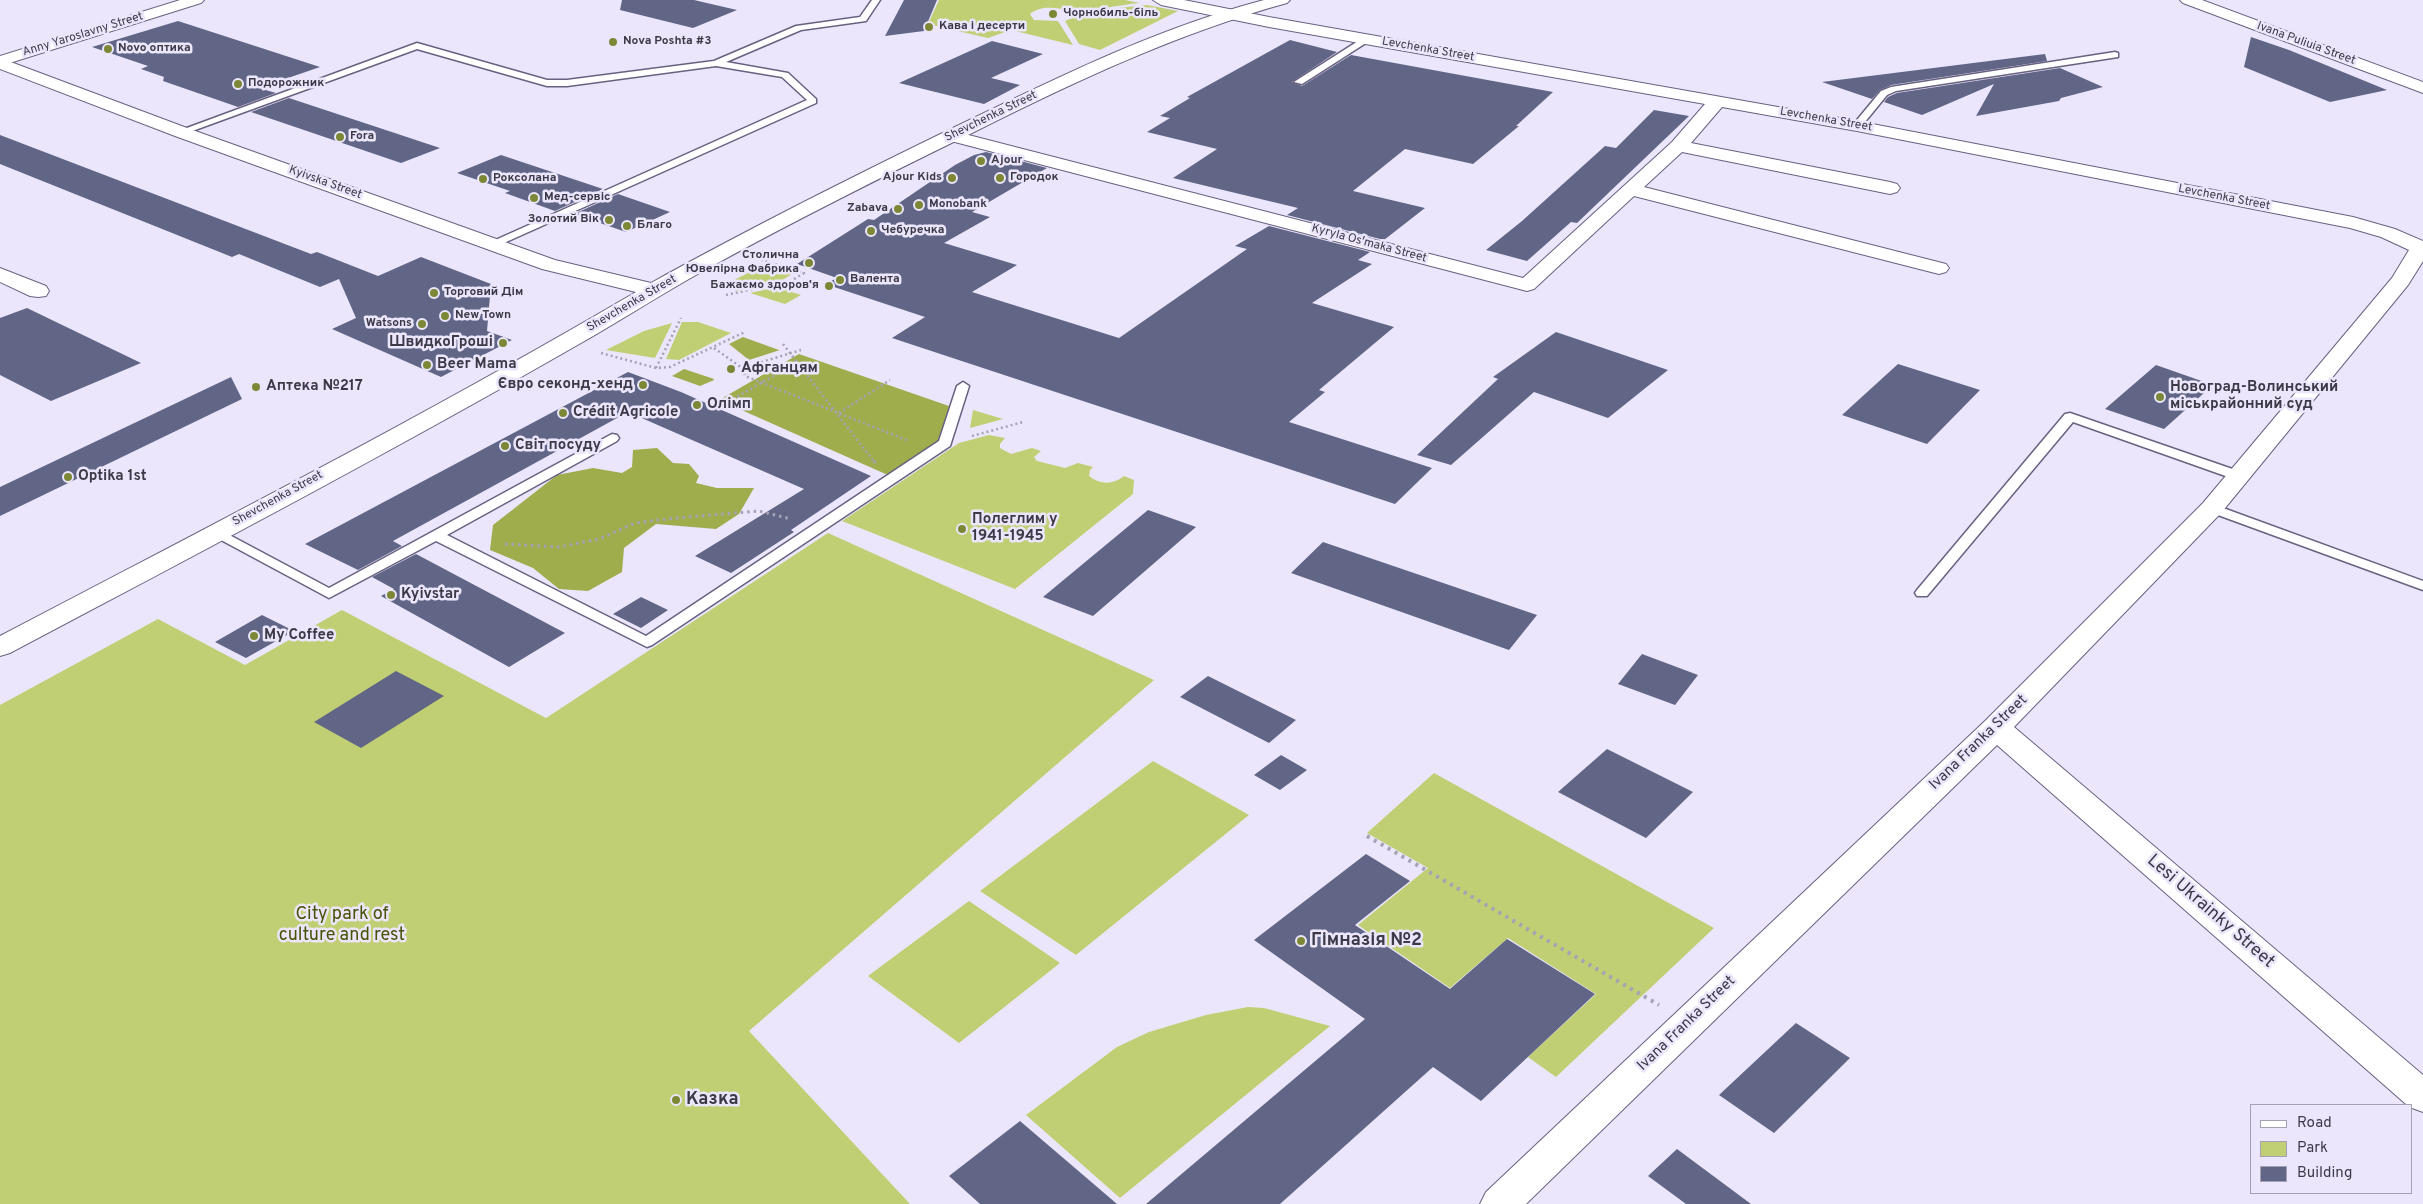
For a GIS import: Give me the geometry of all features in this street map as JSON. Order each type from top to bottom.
[{"type":"street","name":"Anny Yaroslavny Street","points":[[0,62],[196,0]]},
{"type":"street","name":"Levchenka Street","points":[[1161,0],[1227,14],[1857,126],[2353,223],[2388,233],[2422,249]]},
{"type":"street","points":[[1227,14],[1249,0]]},
{"type":"street","name":"Shevchenka Street","points":[[0,647],[215,534],[569,341],[655,290],[749,239],[953,136],[1077,75],[1196,24],[1282,0]]},
{"type":"street","name":"Ivana Puliuia Street","points":[[2188,0],[2423,88]]},
{"type":"street","name":"Kyivska Street","points":[[0,62],[181,132],[549,265],[655,290]]},
{"type":"street","name":"Kyryla Osʹmaka Street","points":[[953,136],[1527,285],[1678,146],[1718,100]]},
{"type":"street","points":[[1678,146],[1890,188]]},
{"type":"street","points":[[1632,190],[1939,268]]},
{"type":"street","name":"Ivana Franka Street","points":[[1504,1203],[1996,728],[2212,508],[2401,281],[2422,249]]},
{"type":"street","points":[[0,274],[38,291]]},
{"type":"street","name":"Lesi Ukrainky Street","points":[[1996,728],[2423,1097]]},
{"type":"lane","points":[[181,132],[417,46],[547,83],[556,83],[716,62],[800,28],[863,19],[876,0]]},
{"type":"lane","points":[[1298,82],[1366,39]]},
{"type":"lane","points":[[1857,126],[1884,93],[1894,89],[2115,55]]},
{"type":"lane","points":[[494,244],[812,101],[785,75],[716,62]]},
{"type":"lane","points":[[436,535],[647,642],[939,447],[963,386]]},
{"type":"lane","points":[[1922,593],[2070,417],[2239,476]]},
{"type":"lane","points":[[215,534],[329,594],[612,438]]},
{"type":"lane","points":[[2212,508],[2423,586]]},
{"type":"path","points":[[726,295],[791,280],[804,273],[762,260]]},
{"type":"path","points":[[656,368],[681,318]]},
{"type":"path","points":[[596,352],[656,368],[670,367],[745,332]]},
{"type":"path","points":[[783,344],[888,480]]},
{"type":"path","points":[[714,348],[742,368],[745,376],[838,413],[939,447],[1023,422]]},
{"type":"path","points":[[742,368],[801,350]]},
{"type":"path","points":[[733,399],[798,362]]},
{"type":"path","points":[[838,413],[890,380]]},
{"type":"path","points":[[502,544],[559,547],[599,539],[634,523],[759,511],[786,516],[815,530]]},
{"type":"path","points":[[1367,836],[1661,1007]]},
{"type":"green space","points":[[939,0],[1125,0],[1140,3],[1082,10],[1046,8],[1030,14],[1034,20],[1058,21],[1073,45],[1011,30],[988,38],[928,24]]},
{"type":"green space","points":[[1147,5],[1178,11],[1100,50],[1079,44],[1065,21],[1075,17],[1076,12]]},
{"type":"green space","points":[[764,265],[792,274],[784,279],[737,291],[722,286]]},
{"type":"green space","points":[[776,287],[801,295],[785,304],[750,293]]},
{"type":"green space","points":[[682,322],[698,322],[731,333],[679,360],[666,359]]},
{"type":"green space","points":[[672,323],[655,358],[606,350],[644,331]]},
{"type":"green space","points":[[743,337],[780,350],[749,360],[729,344]]},
{"type":"green space","points":[[799,354],[949,406],[942,442],[890,476],[719,400]]},
{"type":"green space","points":[[684,369],[714,380],[700,386],[672,376]]},
{"type":"green space","points":[[973,410],[1003,419],[970,428]]},
{"type":"green space","points":[[989,435],[1005,438],[1000,444],[1000,448],[1011,454],[1032,448],[1041,451],[1034,457],[1037,461],[1065,468],[1078,463],[1093,467],[1090,470],[1089,476],[1098,481],[1106,483],[1124,476],[1134,480],[1133,494],[1015,589],[842,521],[959,443]]},
{"type":"green space","points":[[657,448],[673,463],[689,464],[699,476],[696,483],[717,488],[754,488],[739,514],[716,529],[656,524],[624,548],[622,572],[588,591],[559,589],[533,568],[490,550],[493,525],[557,475],[593,468],[622,473],[632,467],[633,450]]},
{"type":"green space","name":"City park of culture and rest","points":[[828,533],[1154,680],[749,1031],[910,1204],[0,1204],[0,705],[158,619],[245,665],[342,610],[546,718]]},
{"type":"green space","points":[[1153,761],[1249,815],[1076,955],[980,891]]},
{"type":"green space","points":[[1434,773],[1714,928],[1556,1077],[1528,1057],[1596,994],[1508,938],[1450,988],[1358,925],[1428,868],[1367,833]]},
{"type":"green space","points":[[969,901],[1060,963],[959,1043],[868,976]]},
{"type":"green space","points":[[1248,1007],[1264,1008],[1330,1026],[1120,1198],[1026,1115],[1117,1047],[1149,1032],[1206,1015]]},
{"type":"building","points":[[622,0],[694,0],[737,10],[693,28],[620,10]]},
{"type":"building","points":[[904,0],[937,0],[924,31],[885,36]]},
{"type":"building","points":[[178,21],[320,67],[259,88],[276,93],[238,107],[163,81],[164,77],[141,69],[148,66],[92,47]]},
{"type":"building","points":[[2251,37],[2289,50],[2387,90],[2330,102],[2244,67]]},
{"type":"building","points":[[1290,40],[1337,52],[1292,82],[1302,86],[1351,55],[1553,92],[1516,126],[1519,126],[1473,164],[1405,149],[1353,191],[1425,208],[1384,240],[1287,215],[1298,208],[1173,178],[1217,149],[1147,132],[1170,118],[1160,116],[1190,98],[1187,97]]},
{"type":"building","points":[[992,41],[1043,54],[991,78],[1020,85],[984,104],[899,83]]},
{"type":"building","points":[[2045,54],[2047,61],[1891,85],[1880,90],[1872,99],[1822,82]]},
{"type":"building","points":[[2060,68],[2103,87],[2061,98],[2059,101],[1976,116],[1994,84],[1922,115],[1884,102],[1888,97],[1897,93]]},
{"type":"building","points":[[289,98],[440,148],[401,163],[251,112]]},
{"type":"building","points":[[1654,110],[1689,116],[1577,223],[1571,222],[1527,261],[1486,250],[1522,221],[1605,146],[1616,148]]},
{"type":"building","points":[[0,135],[311,254],[317,252],[378,276],[421,257],[491,284],[487,331],[512,340],[441,377],[332,329],[356,318],[339,279],[320,287],[239,254],[232,257],[0,164]]},
{"type":"building","points":[[986,152],[1047,168],[972,212],[990,217],[944,243],[1017,265],[972,292],[1119,338],[1247,249],[1235,246],[1269,226],[1370,252],[1358,260],[1372,264],[1312,303],[1394,327],[1319,390],[1325,392],[1289,422],[1432,468],[1395,504],[892,338],[925,317],[825,284],[837,278],[797,264],[868,219],[874,220],[955,165],[974,155]]},
{"type":"building","points":[[501,155],[603,189],[555,211],[505,193],[510,191],[457,173]]},
{"type":"building","points":[[618,194],[670,212],[626,232],[574,214]]},
{"type":"building","points":[[27,308],[141,363],[51,401],[0,375],[0,318]]},
{"type":"building","points":[[1556,332],[1668,370],[1608,418],[1534,392],[1451,465],[1417,455],[1498,379],[1493,377]]},
{"type":"building","points":[[1898,364],[1980,390],[1927,444],[1842,415]]},
{"type":"building","name":"Новоград-Волинський міськрайонний суд","points":[[2156,365],[2213,385],[2164,429],[2105,409]]},
{"type":"building","points":[[628,372],[681,392],[871,476],[791,530],[794,532],[731,573],[695,556],[804,489],[628,412],[393,541],[402,546],[358,570],[305,544]]},
{"type":"building","points":[[231,377],[242,399],[0,516],[0,487]]},
{"type":"building","points":[[1148,510],[1196,527],[1093,616],[1043,597]]},
{"type":"building","points":[[1323,542],[1537,615],[1509,650],[1291,573]]},
{"type":"building","points":[[416,554],[565,633],[509,667],[381,596],[394,589],[372,577]]},
{"type":"building","points":[[641,597],[668,610],[641,628],[613,614]]},
{"type":"building","name":"My Coffee","points":[[262,615],[294,631],[246,658],[215,642]]},
{"type":"building","points":[[1642,654],[1698,675],[1675,705],[1618,684]]},
{"type":"building","points":[[396,671],[444,696],[361,748],[314,722]]},
{"type":"building","points":[[1208,676],[1296,720],[1269,743],[1180,697]]},
{"type":"building","points":[[1607,749],[1693,792],[1646,838],[1558,792]]},
{"type":"building","points":[[1281,755],[1307,770],[1280,790],[1254,775]]},
{"type":"building","points":[[1366,854],[1410,881],[1355,925],[1450,989],[1507,939],[1595,994],[1481,1101],[1433,1067],[1280,1204],[1146,1204],[1365,1019],[1254,940]]},
{"type":"building","points":[[1796,1023],[1850,1058],[1774,1133],[1719,1095]]},
{"type":"building","points":[[1020,1121],[1117,1204],[980,1204],[949,1176]]},
{"type":"building","points":[[1677,1149],[1751,1204],[1686,1204],[1648,1176]]},
{"type":"place","name":"Чорнобиль-біль","points":[[1053,14]]},
{"type":"place","name":"Кава і десерти","points":[[929,27]]},
{"type":"place","name":"Nova Poshta #3","points":[[613,42]]},
{"type":"place","name":"Novo оптика","points":[[108,49]]},
{"type":"place","name":"Подорожник","points":[[238,84]]},
{"type":"place","name":"Fora","points":[[340,137]]},
{"type":"place","name":"Ajour","points":[[981,161]]},
{"type":"place","name":"Ajour Kids","points":[[952,178]]},
{"type":"place","name":"Городок","points":[[1000,178]]},
{"type":"place","name":"Роксолана","points":[[483,179]]},
{"type":"place","name":"Мед-сервіс","points":[[534,198]]},
{"type":"place","name":"Monobank","points":[[919,205]]},
{"type":"place","name":"Zabava","points":[[898,209]]},
{"type":"place","name":"Золотий Вік","points":[[609,220]]},
{"type":"place","name":"Благо","points":[[627,226]]},
{"type":"place","name":"Чебуречка","points":[[871,231]]},
{"type":"place","name":"Столична Ювелірна Фабрика","points":[[809,263]]},
{"type":"place","name":"Валента","points":[[840,280]]},
{"type":"place","name":"Бажаємо здоровʼя","points":[[829,286]]},
{"type":"place","name":"Торговий Дім","points":[[434,293]]},
{"type":"place","name":"New Town","points":[[445,316]]},
{"type":"place","name":"Watsons","points":[[422,324]]},
{"type":"place","name":"ШвидкоГроші","points":[[503,343]]},
{"type":"place","name":"Beer Mama","points":[[427,365]]},
{"type":"place","name":"Афганцям","points":[[731,369]]},
{"type":"place","name":"Євро секонд-хенд","points":[[643,385]]},
{"type":"place","name":"Аптека №217","points":[[256,387]]},
{"type":"place","name":"Новоград-Волинський міськрайонний суд","points":[[2160,397]]},
{"type":"place","name":"Олімп","points":[[697,405]]},
{"type":"place","name":"Crédit Agricole","points":[[563,413]]},
{"type":"place","name":"Світ посуду","points":[[505,446]]},
{"type":"place","name":"Оptika 1st","points":[[68,477]]},
{"type":"place","name":"Полеглим у 1941-1945","points":[[962,529]]},
{"type":"place","name":"Kyivstar","points":[[391,595]]},
{"type":"place","name":"My Coffee","points":[[254,636]]},
{"type":"place","name":"Гімназія №2","points":[[1301,941]]},
{"type":"place","name":"Казка","points":[[676,1100]]}]
